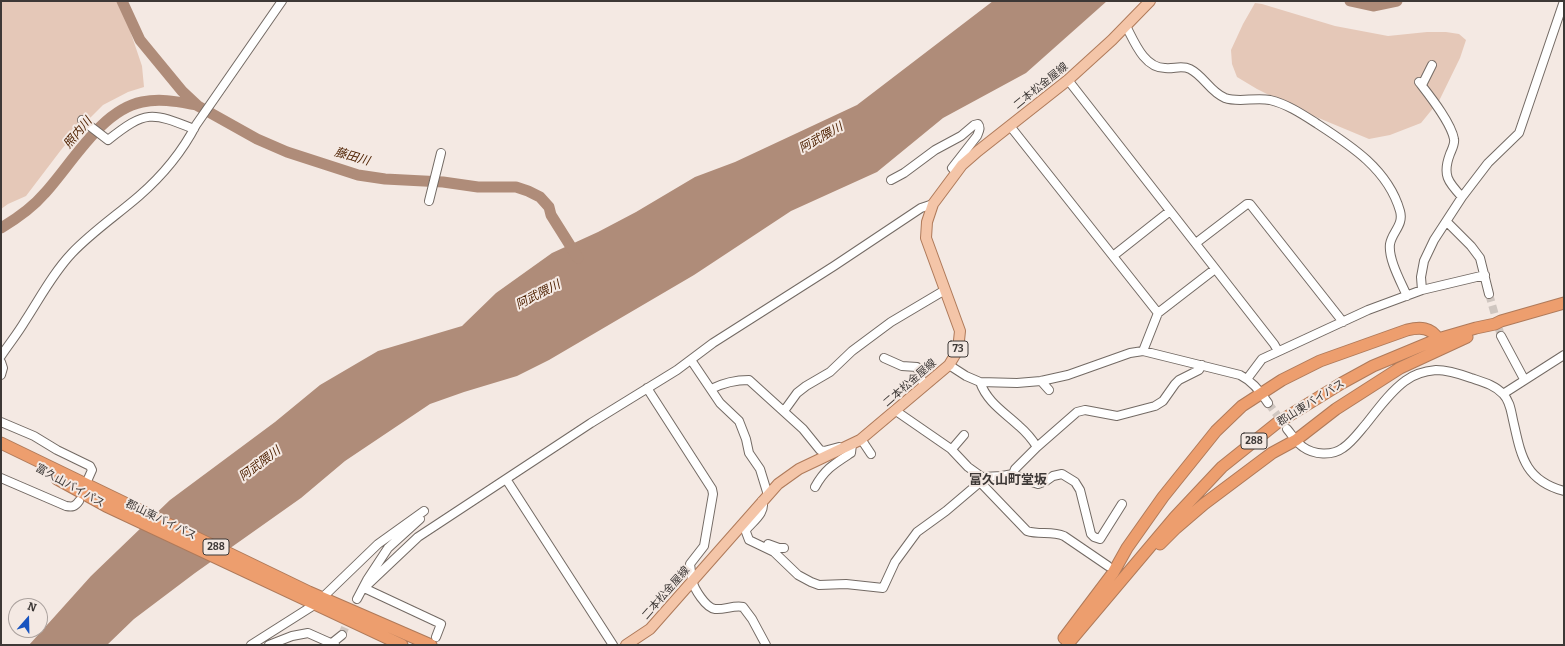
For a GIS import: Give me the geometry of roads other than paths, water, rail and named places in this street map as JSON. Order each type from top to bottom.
[{"type":"highway","name":"郡山東バイパス","points":[[1068,645],[1157,537],[1222,467],[1277,423],[1342,383],[1373,366],[1438,339],[1564,303]]},
{"type":"highway","points":[[1068,645],[1088,628],[1149,556],[1176,528],[1272,453],[1296,440],[1342,405],[1400,368],[1498,322]]},
{"type":"highway","points":[[1059,645],[1113,573],[1127,548],[1163,497],[1216,431],[1242,406],[1282,380],[1320,361],[1407,330],[1420,328],[1427,329],[1433,332],[1438,339]]},
{"type":"highway","name":"郡山東バイパス","points":[[1,443],[120,506],[309,592],[318,601],[402,645]]},
{"type":"highway","name":"富久山バイパス","points":[[1,447],[298,597],[318,601]]},
{"type":"highway","name":"郡山東バイパス","points":[[318,601],[433,641]]},
{"type":"main road","name":"二本松金屋線","points":[[626,645],[650,629],[778,484],[799,469],[852,444],[896,411],[949,365],[958,350],[960,331],[926,238],[926,222],[933,204],[956,172],[978,151],[1068,80],[1112,40],[1150,1]]},
{"type":"street","points":[[1,356],[52,277],[72,253],[108,220],[140,194],[167,167],[220,93],[282,1]]},
{"type":"street","points":[[1422,290],[1424,261],[1434,240],[1462,197],[1488,163],[1519,133],[1564,1]]},
{"type":"street","points":[[1126,26],[1141,53],[1158,67],[1185,67],[1194,71],[1211,88],[1227,98],[1270,100],[1286,105],[1342,139],[1376,169],[1388,184],[1400,210],[1401,218],[1390,244],[1390,252],[1407,296]]},
{"type":"street","points":[[1432,65],[1420,84],[1441,113],[1454,139],[1454,144],[1446,163],[1446,174],[1450,184],[1462,197]]},
{"type":"street","points":[[1068,80],[1196,243],[1278,351]]},
{"type":"street","points":[[82,120],[108,140],[130,123],[153,116],[162,117],[195,127]]},
{"type":"street","points":[[891,180],[935,150],[961,136],[974,125],[978,124],[980,131],[952,168],[956,172]]},
{"type":"street","points":[[1010,126],[1158,313]]},
{"type":"street","points":[[430,200],[440,154]]},
{"type":"street","points":[[364,588],[418,538],[506,479],[677,370],[713,343],[834,266],[921,208],[933,204]]},
{"type":"street","points":[[1196,243],[1237,210],[1247,204],[1250,204],[1343,322]]},
{"type":"street","points":[[1113,256],[1170,211]]},
{"type":"street","points":[[1447,222],[1480,258],[1489,294]]},
{"type":"street","points":[[1143,351],[1158,313],[1215,269]]},
{"type":"street","points":[[1247,379],[1260,361],[1278,351],[1368,310],[1422,290],[1485,275]]},
{"type":"street","points":[[784,411],[797,393],[830,372],[852,351],[891,322],[946,290]]},
{"type":"street","points":[[1501,336],[1524,379]]},
{"type":"street","points":[[949,365],[966,376],[980,382],[1017,383],[1041,381],[1068,375],[1130,353],[1143,351],[1231,372],[1247,379],[1261,393],[1268,403]]},
{"type":"street","points":[[1503,394],[1524,379],[1564,355]]},
{"type":"street","points":[[884,358],[905,367],[917,367],[924,386]]},
{"type":"street","points":[[691,360],[720,403],[739,421],[746,439],[749,453],[760,469],[765,498],[763,509],[746,532],[749,540],[774,552],[798,575],[819,585],[846,584],[883,588],[895,562],[917,532],[946,511],[981,479],[1013,474],[1038,484],[1053,476],[1062,474],[1075,482],[1080,490],[1091,534],[1097,539],[1100,539],[1122,504]]},
{"type":"street","points":[[1,362],[3,368],[1,375]]},
{"type":"street","points":[[1013,474],[1015,469],[1037,447],[1080,410],[1117,416],[1155,406],[1163,401],[1179,380],[1200,370],[1202,365]]},
{"type":"street","points":[[1287,429],[1301,446],[1313,452],[1328,453],[1343,449],[1358,434],[1398,387],[1411,376],[1421,372],[1443,370],[1453,372],[1484,382],[1503,394],[1511,408],[1521,451],[1527,465],[1535,477],[1564,491]]},
{"type":"street","points":[[710,388],[724,383],[749,380],[803,428],[820,450],[824,451],[852,444],[871,454]]},
{"type":"street","points":[[1041,381],[1049,390]]},
{"type":"street","points":[[980,382],[982,389],[990,400],[1020,426],[1037,447]]},
{"type":"street","points":[[647,388],[712,489],[713,494],[705,541],[701,551],[690,564],[694,588],[702,599],[710,607],[715,609],[744,607],[766,645]]},
{"type":"street","points":[[896,411],[952,449],[1027,531],[1064,536],[1108,566]]},
{"type":"street","points":[[1,422],[34,436],[57,450],[90,466],[92,470],[88,479]]},
{"type":"street","points":[[952,449],[964,435]]},
{"type":"street","points":[[815,487],[821,476],[834,463],[851,453],[852,444]]},
{"type":"street","points":[[1,478],[66,506],[72,507],[79,501]]},
{"type":"street","points":[[506,479],[613,645]]},
{"type":"street","points":[[251,645],[318,601],[378,544],[424,511],[423,516],[388,548],[367,580],[357,599]]},
{"type":"street","points":[[755,543],[766,543],[779,548],[784,548]]},
{"type":"street","points":[[364,588],[441,624],[433,641]]},
{"type":"street","points":[[269,645],[292,636],[308,633],[334,644],[342,635]]},
{"type":"water","name":"阿武隈川","points":[[993,1],[1107,1],[1026,73],[943,118],[877,172],[791,211],[694,275],[549,360],[517,376],[430,404],[345,461],[301,498],[195,573],[134,619],[107,645],[29,645],[35,638],[48,638],[48,624],[91,576],[170,500],[275,422],[320,385],[378,351],[462,326],[496,293],[552,253],[598,232],[636,212],[695,177],[735,162],[857,105]]},
{"type":"waterway","name":"藤田川","points":[[122,1],[140,40],[182,91],[198,106],[257,139],[287,152],[358,175],[385,179],[443,182],[478,187],[516,187],[528,191],[540,197],[549,207],[551,215],[578,258]]},
{"type":"waterway","points":[[1350,1],[1373,6],[1397,1]]},
{"type":"waterway","name":"照内川","points":[[1,228],[35,204],[100,127],[127,107],[142,102],[156,100],[197,105]]},
{"type":"tunnel","points":[[1489,294],[1501,336]]},
{"type":"tunnel","points":[[1268,403],[1284,424]]},
{"type":"tunnel","points":[[342,635],[357,599]]},
{"type":"district","name":"富久山町堂坂","points":[[1008,480]]}]
